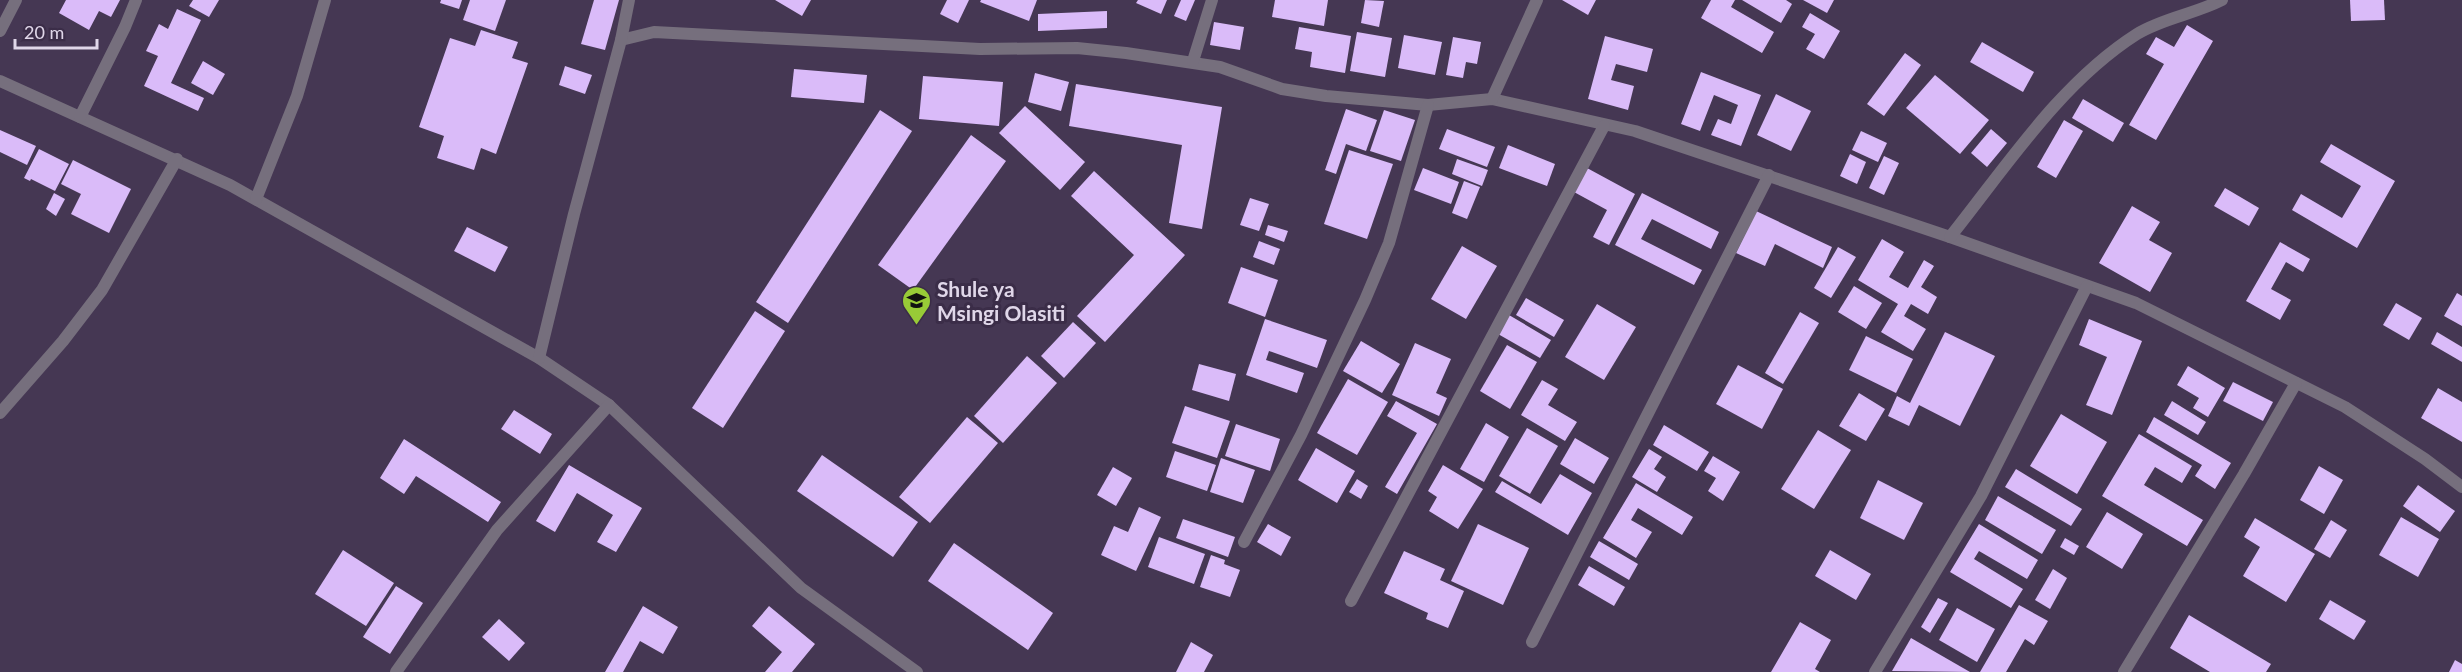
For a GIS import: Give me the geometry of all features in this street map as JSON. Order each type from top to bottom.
[{"type":"street","points":[[0,31],[16,0]]},
{"type":"street","points":[[80,117],[136,0]]},
{"type":"street","points":[[256,199],[297,96],[325,0]]},
{"type":"street","points":[[539,358],[574,214],[621,40],[629,0]]},
{"type":"street","points":[[1192,61],[1212,0]]},
{"type":"street","points":[[1492,99],[1537,0]]},
{"type":"street","points":[[1950,237],[2053,107],[2083,75],[2140,32],[2222,0]]},
{"type":"street","points":[[621,40],[654,32],[980,49],[1077,48],[1192,61],[1220,67],[1282,89],[1348,99],[1428,105],[1492,99],[1604,126],[1635,131],[1950,237],[2136,303],[2345,407],[2425,459],[2462,487]]},
{"type":"street","points":[[0,81],[177,159],[256,199],[539,358],[609,405],[801,588],[917,672]]},
{"type":"street","points":[[1244,542],[1301,435],[1365,300],[1389,243],[1428,105]]},
{"type":"street","points":[[1351,602],[1604,126]]},
{"type":"street","points":[[0,413],[63,342],[102,290],[177,159]]},
{"type":"street","points":[[1532,642],[1768,175]]},
{"type":"street","points":[[1875,672],[1981,495],[2087,286]]},
{"type":"street","points":[[2124,672],[2227,503],[2296,383]]},
{"type":"street","points":[[396,672],[497,530],[609,405]]},
{"type":"building","points":[[66,0],[120,0],[111,17],[99,11],[89,30],[59,13]]},
{"type":"building","points":[[193,0],[219,0],[209,17],[189,6]]},
{"type":"building","points":[[441,0],[462,0],[459,9],[440,3]]},
{"type":"building","points":[[470,0],[506,0],[495,31],[463,20]]},
{"type":"building","points":[[594,0],[619,0],[605,50],[581,44]]},
{"type":"building","points":[[775,0],[811,0],[802,16]]},
{"type":"building","points":[[947,0],[969,0],[958,23],[940,14]]},
{"type":"building","points":[[981,0],[1037,0],[1029,21],[980,2]]},
{"type":"building","points":[[1138,0],[1167,0],[1161,14],[1136,3]]},
{"type":"building","points":[[1181,0],[1195,0],[1186,21],[1174,16]]},
{"type":"building","points":[[1275,0],[1328,0],[1324,26],[1272,17]]},
{"type":"building","points":[[1365,0],[1384,1],[1379,27],[1361,23]]},
{"type":"building","points":[[1562,0],[1596,0],[1588,15]]},
{"type":"building","points":[[1711,0],[1735,0],[1731,7],[1774,32],[1762,53],[1701,18]]},
{"type":"building","points":[[1742,0],[1786,0],[1792,4],[1781,23]]},
{"type":"building","points":[[1803,0],[1834,0],[1827,13]]},
{"type":"building","points":[[2350,0],[2384,0],[2385,20],[2351,21]]},
{"type":"building","points":[[177,9],[201,20],[171,83],[204,98],[198,111],[144,86],[158,56],[146,51],[159,24],[168,29]]},
{"type":"building","points":[[1107,11],[1107,28],[1038,31],[1038,14]]},
{"type":"building","points":[[1810,13],[1840,31],[1824,59],[1806,49],[1815,34],[1802,27]]},
{"type":"building","points":[[1214,22],[1244,27],[1240,50],[1210,45]]},
{"type":"building","points":[[2187,25],[2213,41],[2156,140],[2129,125],[2164,64],[2146,54],[2156,37],[2174,47]]},
{"type":"building","points":[[1299,27],[1351,36],[1345,73],[1310,67],[1312,52],[1295,49]]},
{"type":"building","points":[[481,30],[518,42],[512,58],[528,63],[496,154],[481,148],[474,170],[437,158],[444,136],[419,127],[450,38],[475,46]]},
{"type":"building","points":[[1357,32],[1392,38],[1385,77],[1350,71]]},
{"type":"building","points":[[1404,35],[1442,42],[1435,75],[1398,68]]},
{"type":"building","points":[[1605,36],[1653,49],[1647,72],[1616,64],[1611,80],[1634,86],[1628,110],[1588,99]]},
{"type":"building","points":[[1453,37],[1481,42],[1477,64],[1466,62],[1463,78],[1446,75]]},
{"type":"building","points":[[1982,42],[2034,72],[2023,92],[1970,62]]},
{"type":"building","points":[[1905,53],[1921,65],[1884,116],[1867,104]]},
{"type":"building","points":[[203,61],[225,74],[213,95],[191,83]]},
{"type":"building","points":[[565,66],[592,75],[585,94],[559,85]]},
{"type":"building","points":[[794,69],[867,75],[864,103],[791,97]]},
{"type":"building","points":[[1701,72],[1761,95],[1741,146],[1711,135],[1718,119],[1731,124],[1738,105],[1714,95],[1700,131],[1681,124]]},
{"type":"building","points":[[1035,73],[1069,82],[1061,111],[1028,102]]},
{"type":"building","points":[[1935,75],[1989,120],[1960,154],[1906,108]]},
{"type":"building","points":[[923,76],[1003,82],[999,126],[919,119]]},
{"type":"building","points":[[1076,84],[1222,107],[1202,229],[1169,223],[1182,145],[1069,126]]},
{"type":"building","points":[[1776,94],[1811,111],[1791,151],[1757,135]]},
{"type":"building","points":[[2083,99],[2124,123],[2113,142],[2072,118]]},
{"type":"building","points":[[1025,106],[1085,162],[1060,190],[999,133]]},
{"type":"building","points":[[1346,109],[1377,120],[1366,151],[1346,144],[1336,174],[1325,170]]},
{"type":"building","points":[[880,110],[912,131],[788,323],[756,302]]},
{"type":"building","points":[[1384,110],[1415,120],[1401,161],[1370,151]]},
{"type":"building","points":[[2064,120],[2083,131],[2056,178],[2037,167]]},
{"type":"building","points":[[1447,129],[1495,147],[1487,167],[1439,149]]},
{"type":"building","points":[[1991,129],[2007,143],[1987,167],[1971,153]]},
{"type":"building","points":[[0,130],[36,146],[27,165],[0,152]]},
{"type":"building","points":[[1861,131],[1887,143],[1878,162],[1852,150]]},
{"type":"building","points":[[971,135],[1006,161],[913,290],[878,265]]},
{"type":"building","points":[[2331,144],[2395,181],[2357,248],[2292,210],[2301,194],[2342,218],[2361,186],[2320,162]]},
{"type":"building","points":[[1508,145],[1555,164],[1547,186],[1499,168]]},
{"type":"building","points":[[39,149],[69,164],[55,191],[24,178]]},
{"type":"building","points":[[1349,150],[1393,164],[1367,239],[1324,224]]},
{"type":"building","points":[[1850,154],[1866,162],[1857,184],[1840,176]]},
{"type":"building","points":[[1884,156],[1899,163],[1884,195],[1869,188]]},
{"type":"building","points":[[1457,159],[1488,170],[1482,186],[1452,174]]},
{"type":"building","points":[[73,160],[131,189],[109,233],[71,214],[81,194],[61,184]]},
{"type":"building","points":[[1423,168],[1459,182],[1451,204],[1414,190]]},
{"type":"building","points":[[1587,168],[1635,194],[1609,245],[1593,237],[1607,210],[1574,192]]},
{"type":"building","points":[[1094,171],[1185,255],[1105,342],[1077,316],[1134,255],[1071,196]]},
{"type":"building","points":[[1464,181],[1480,187],[1467,219],[1452,213]]},
{"type":"building","points":[[2225,188],[2259,208],[2249,226],[2214,206]]},
{"type":"building","points":[[54,193],[65,199],[56,216],[46,209]]},
{"type":"building","points":[[1642,193],[1719,232],[1711,249],[1652,219],[1641,239],[1702,270],[1694,285],[1615,245]]},
{"type":"building","points":[[1250,198],[1269,204],[1259,231],[1240,225]]},
{"type":"building","points":[[2132,206],[2160,222],[2149,240],[2172,253],[2150,292],[2099,263]]},
{"type":"building","points":[[1756,211],[1832,247],[1823,268],[1775,244],[1765,266],[1736,253]]},
{"type":"building","points":[[1268,225],[1288,231],[1284,242],[1265,235]]},
{"type":"building","points":[[467,227],[508,247],[495,272],[454,251]]},
{"type":"building","points":[[1882,239],[1904,252],[1889,277],[1908,288],[1924,260],[1934,266],[1921,287],[1937,297],[1928,314],[1911,304],[1904,316],[1926,329],[1913,351],[1881,332],[1898,304],[1858,280]]},
{"type":"building","points":[[1259,241],[1280,249],[1274,265],[1253,257]]},
{"type":"building","points":[[2280,242],[2310,259],[2303,272],[2286,262],[2271,289],[2291,300],[2280,320],[2246,301]]},
{"type":"building","points":[[1462,246],[1497,266],[1466,319],[1431,299]]},
{"type":"building","points":[[1838,247],[1856,257],[1831,298],[1814,288]]},
{"type":"building","points":[[1241,267],[1278,280],[1265,317],[1228,303]]},
{"type":"building","points":[[1854,286],[1882,303],[1866,329],[1838,312]]},
{"type":"building","points":[[2457,293],[2462,296],[2462,326],[2444,316]]},
{"type":"building","points":[[1526,298],[1564,320],[1554,337],[1516,315]]},
{"type":"building","points":[[2396,303],[2422,318],[2409,340],[2383,325]]},
{"type":"building","points":[[1597,304],[1636,327],[1604,380],[1565,357]]},
{"type":"building","points":[[755,311],[785,331],[723,428],[692,408]]},
{"type":"building","points":[[1800,312],[1819,323],[1783,384],[1765,373]]},
{"type":"building","points":[[1509,315],[1551,340],[1540,358],[1498,334]]},
{"type":"building","points":[[1265,319],[1327,340],[1317,368],[1269,351],[1266,360],[1304,373],[1297,393],[1246,375]]},
{"type":"building","points":[[2089,319],[2142,341],[2112,415],[2086,405],[2107,357],[2079,345]]},
{"type":"building","points":[[1073,322],[1096,343],[1064,378],[1041,356]]},
{"type":"building","points":[[1945,332],[1995,356],[1960,426],[1919,405],[1909,426],[1888,416],[1897,396],[1910,403]]},
{"type":"building","points":[[2437,332],[2462,347],[2462,362],[2431,344]]},
{"type":"building","points":[[1866,336],[1913,359],[1896,393],[1849,370]]},
{"type":"building","points":[[1361,341],[1400,364],[1382,393],[1343,371]]},
{"type":"building","points":[[1415,343],[1451,359],[1436,393],[1447,398],[1439,416],[1392,395]]},
{"type":"building","points":[[1507,345],[1537,362],[1510,409],[1480,391]]},
{"type":"building","points":[[1027,356],[1057,383],[1003,443],[974,416]]},
{"type":"building","points":[[1199,364],[1236,374],[1229,401],[1192,390]]},
{"type":"building","points":[[1738,365],[1783,389],[1762,429],[1716,404]]},
{"type":"building","points":[[2188,366],[2225,388],[2208,417],[2193,408],[2199,398],[2177,385]]},
{"type":"building","points":[[1348,379],[1388,402],[1357,455],[1317,433]]},
{"type":"building","points":[[1542,380],[1558,389],[1548,405],[1577,422],[1565,441],[1521,415]]},
{"type":"building","points":[[2233,382],[2273,402],[2263,421],[2223,401]]},
{"type":"building","points":[[2438,388],[2462,402],[2462,442],[2421,418]]},
{"type":"building","points":[[1859,393],[1885,409],[1866,441],[1839,426]]},
{"type":"building","points":[[1396,401],[1437,424],[1397,494],[1385,487],[1417,433],[1387,416]]},
{"type":"building","points":[[2172,401],[2206,422],[2198,435],[2164,415]]},
{"type":"building","points":[[1185,406],[1230,421],[1217,458],[1172,443]]},
{"type":"building","points":[[514,410],[552,434],[540,454],[501,429]]},
{"type":"building","points":[[2061,414],[2107,442],[2077,494],[2030,466]]},
{"type":"building","points":[[967,417],[998,443],[930,523],[899,497]]},
{"type":"building","points":[[2154,417],[2231,463],[2215,489],[2195,476],[2202,465],[2146,432]]},
{"type":"building","points":[[1486,423],[1509,437],[1484,482],[1460,469]]},
{"type":"building","points":[[1236,424],[1280,439],[1270,471],[1225,456]]},
{"type":"building","points":[[1664,425],[1709,452],[1697,471],[1653,445]]},
{"type":"building","points":[[1527,428],[1558,446],[1530,494],[1499,476]]},
{"type":"building","points":[[1818,430],[1851,450],[1814,509],[1781,489]]},
{"type":"building","points":[[2139,434],[2192,466],[2182,483],[2155,467],[2144,485],[2203,520],[2187,546],[2102,496]]},
{"type":"building","points":[[1575,438],[1609,458],[1594,484],[1560,464]]},
{"type":"building","points":[[404,439],[501,502],[488,522],[416,476],[404,494],[380,478]]},
{"type":"building","points":[[1316,448],[1355,471],[1337,503],[1298,480]]},
{"type":"building","points":[[1649,449],[1662,457],[1654,469],[1666,477],[1657,492],[1632,477]]},
{"type":"building","points":[[1175,451],[1216,465],[1207,491],[1166,477]]},
{"type":"building","points":[[822,455],[918,522],[893,557],[797,491]]},
{"type":"building","points":[[1713,456],[1740,472],[1723,501],[1708,491],[1716,478],[1704,471]]},
{"type":"building","points":[[1221,458],[1255,470],[1243,503],[1210,492]]},
{"type":"building","points":[[569,465],[642,508],[616,552],[597,542],[613,515],[577,493],[555,532],[536,521]]},
{"type":"building","points":[[1443,465],[1483,489],[1458,529],[1429,511],[1437,497],[1428,491]]},
{"type":"building","points":[[2319,466],[2343,480],[2324,514],[2300,500]]},
{"type":"building","points":[[1113,467],[1132,478],[1116,506],[1097,495]]},
{"type":"building","points":[[2016,469],[2082,509],[2071,526],[2005,487]]},
{"type":"building","points":[[1560,474],[1592,493],[1568,535],[1495,492],[1502,481],[1541,504]]},
{"type":"building","points":[[1357,479],[1368,486],[1361,499],[1349,492]]},
{"type":"building","points":[[1878,480],[1923,503],[1904,540],[1860,518]]},
{"type":"building","points":[[1636,483],[1693,517],[1682,535],[1638,508],[1631,520],[1652,532],[1636,558],[1603,538]]},
{"type":"building","points":[[2418,485],[2455,511],[2440,532],[2403,506]]},
{"type":"building","points":[[1998,496],[2056,530],[2042,554],[1985,520]]},
{"type":"building","points":[[1139,507],[1161,517],[1136,571],[1101,555],[1114,526],[1128,532]]},
{"type":"building","points":[[2107,512],[2143,534],[2122,569],[2086,547]]},
{"type":"building","points":[[2401,517],[2439,539],[2418,577],[2379,555]]},
{"type":"building","points":[[2255,518],[2315,554],[2286,602],[2243,576],[2260,547],[2244,537]]},
{"type":"building","points":[[1183,519],[1235,537],[1228,557],[1176,538]]},
{"type":"building","points":[[2331,520],[2347,530],[2330,558],[2314,549]]},
{"type":"building","points":[[1268,524],[1291,537],[1281,556],[1257,542]]},
{"type":"building","points":[[1478,524],[1529,548],[1503,605],[1451,581]]},
{"type":"building","points":[[1979,524],[2038,560],[2027,579],[1979,551],[1974,559],[2023,589],[2011,608],[1950,572]]},
{"type":"building","points":[[1159,537],[1205,554],[1194,584],[1148,567]]},
{"type":"building","points":[[2065,538],[2079,546],[2074,555],[2060,547]]},
{"type":"building","points":[[1599,541],[1638,564],[1629,580],[1590,557]]},
{"type":"building","points":[[954,543],[1053,613],[1028,650],[928,581]]},
{"type":"building","points":[[343,550],[394,583],[366,626],[315,594]]},
{"type":"building","points":[[1830,550],[1871,574],[1856,600],[1815,576]]},
{"type":"building","points":[[1404,551],[1445,569],[1440,580],[1464,591],[1448,628],[1426,619],[1428,613],[1384,593]]},
{"type":"building","points":[[1211,555],[1225,560],[1224,564],[1240,570],[1230,597],[1200,587]]},
{"type":"building","points":[[1589,566],[1625,587],[1614,606],[1578,585]]},
{"type":"building","points":[[2053,569],[2067,578],[2050,609],[2035,600]]},
{"type":"building","points":[[396,586],[423,603],[390,654],[363,637]]},
{"type":"building","points":[[1938,598],[1948,603],[1930,633],[1921,627]]},
{"type":"building","points":[[2330,600],[2366,621],[2354,640],[2319,619]]},
{"type":"building","points":[[2019,605],[2048,621],[2034,645],[2025,639],[2006,672],[1980,672]]},
{"type":"building","points":[[643,606],[678,627],[663,654],[640,641],[623,672],[605,672]]},
{"type":"building","points":[[769,606],[815,644],[792,672],[765,672],[782,652],[752,626]]},
{"type":"building","points":[[1957,608],[1995,629],[1977,662],[1939,640]]},
{"type":"building","points":[[2189,615],[2271,664],[2266,672],[2210,672],[2170,648]]},
{"type":"building","points":[[499,619],[525,643],[509,661],[482,637]]},
{"type":"building","points":[[1800,622],[1831,640],[1815,669],[1820,672],[1771,672]]},
{"type":"building","points":[[1911,638],[1970,672],[1892,671]]},
{"type":"building","points":[[1191,642],[1213,655],[1204,672],[1176,672]]},
{"type":"building","points":[[2455,660],[2462,664],[2462,672],[2449,672]]},
{"type":"place","name":"Shule ya Msingi Olasiti","points":[[916,326]]}]
